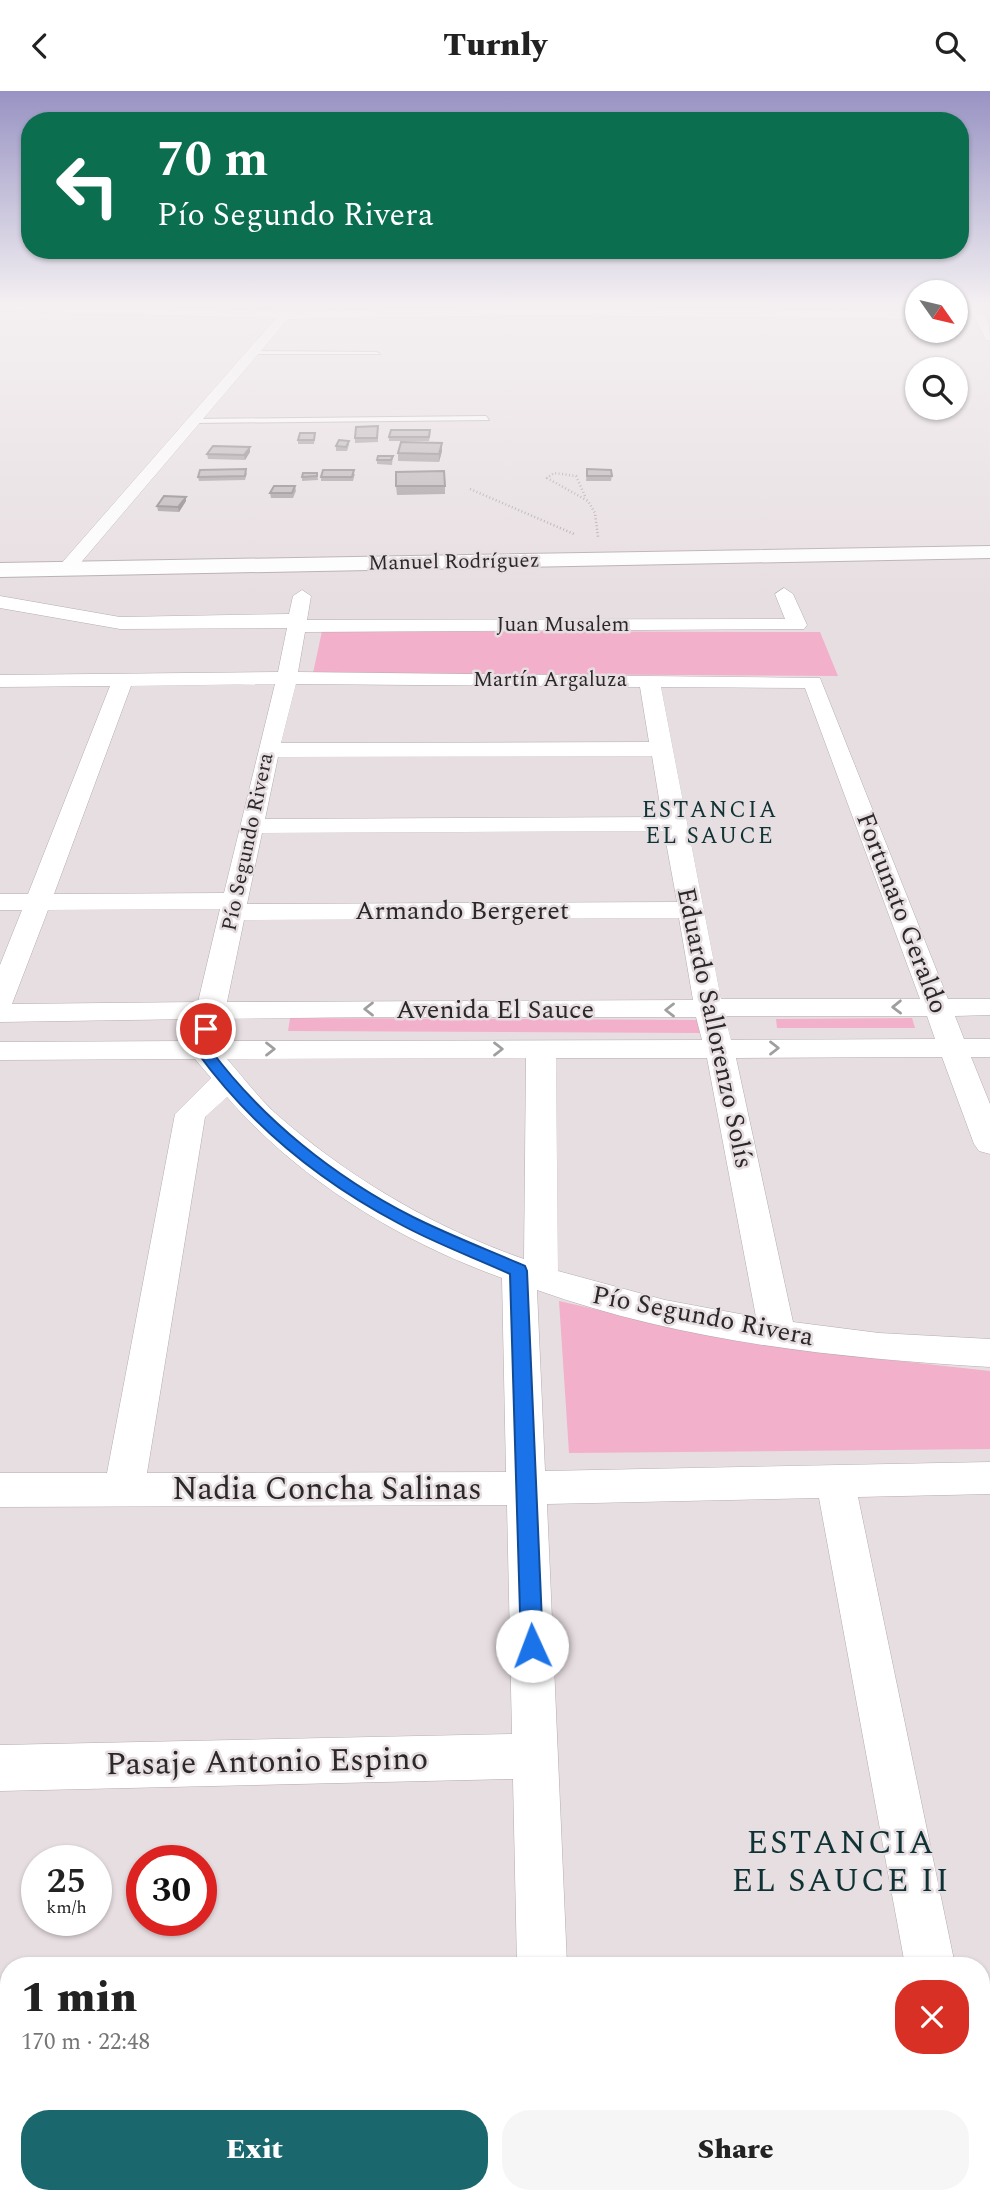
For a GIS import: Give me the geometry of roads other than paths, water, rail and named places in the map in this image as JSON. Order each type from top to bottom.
[{"type":"street","points":[[66,569],[209,403]]},
{"type":"street","name":"Manuel Rodríguez","points":[[908,552],[990,547]]},
{"type":"street","name":"Manuel Rodríguez","points":[[0,570],[990,552]]},
{"type":"street","name":"Juan Musalem","points":[[296,623],[797,625],[784,594]]},
{"type":"street","name":"Pío Segundo Rivera","points":[[302,596],[287,678],[268,751],[202,1049],[226,1081],[283,1138],[369,1199],[448,1241],[530,1275],[655,1311],[777,1334],[844,1343],[990,1353]]},
{"type":"street","points":[[3,608],[120,623],[296,623]]},
{"type":"street","name":"Martín Argaluza","points":[[0,681],[287,678],[813,682]]},
{"type":"street","points":[[0,1001],[123,679]]},
{"type":"street","name":"Eduardo Sallorenzo Solís","points":[[649,680],[709,1010],[720,1048],[777,1334]]},
{"type":"street","name":"Fortunato Geraldo","points":[[813,682],[990,1144]]},
{"type":"street","points":[[268,751],[661,749]]},
{"type":"street","points":[[251,826],[675,824]]},
{"type":"street","name":"Armando Bergeret","points":[[0,902],[234,907],[691,910]]},
{"type":"street","name":"Avenida El Sauce","points":[[0,1013],[210,1009],[709,1010],[990,1007]]},
{"type":"street","name":"Avenida El Sauce","points":[[0,1051],[990,1048]]},
{"type":"street","points":[[541,1049],[530,1275],[527,1488],[542,1957]]},
{"type":"street","points":[[124,1490],[190,1114],[226,1081]]},
{"type":"street","name":"Nadia Concha Salinas","points":[[0,1490],[527,1488],[990,1478]]},
{"type":"street","points":[[835,1481],[928,1957]]},
{"type":"street","name":"Pasaje Antonio Espino","points":[[0,1768],[535,1756]]},
{"type":"lane","points":[[193,421],[486,418]]},
{"type":"district","name":"ESTANCIA EL SAUCE","points":[[710,823]]},
{"type":"district","name":"ESTANCIA EL SAUCE II","points":[[841,1862]]}]
